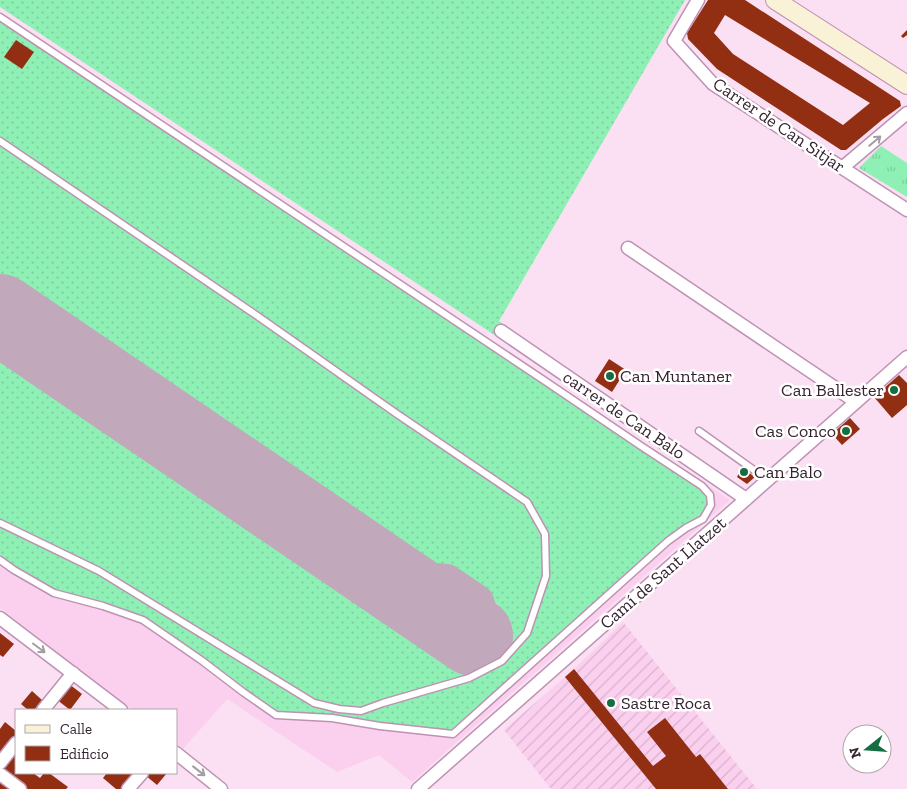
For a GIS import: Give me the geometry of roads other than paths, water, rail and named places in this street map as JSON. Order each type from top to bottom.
[{"type":"street","name":"Carrer de Can Sitjar","points":[[698,0],[674,41],[713,84],[907,210]]},
{"type":"street","points":[[775,0],[907,85]]},
{"type":"street","points":[[842,168],[907,113]]},
{"type":"street","points":[[628,248],[856,402]]},
{"type":"street","name":"carrer de Can Balo","points":[[501,331],[746,499]]},
{"type":"street","name":"Camí de Sant Llatzet","points":[[418,789],[907,357]]},
{"type":"street","points":[[0,618],[120,709]]},
{"type":"street","points":[[44,709],[73,673]]},
{"type":"street","points":[[0,763],[15,744]]},
{"type":"street","points":[[178,755],[221,789]]},
{"type":"street","points":[[0,774],[20,789]]},
{"type":"street","points":[[128,789],[141,774]]},
{"type":"lane","points":[[0,17],[702,486],[710,495],[711,505],[703,519],[668,541],[453,734],[380,726],[332,718],[276,715],[143,620],[103,606],[54,593],[0,560]]},
{"type":"lane","points":[[0,141],[527,502],[545,534],[546,576],[527,633],[502,661],[469,678],[361,711],[339,710],[314,703],[99,570],[0,523]]},
{"type":"lane","points":[[699,431],[768,480]]},
{"type":"place","name":"Can Muntaner","points":[[610,376]]},
{"type":"place","name":"Can Ballester","points":[[894,390]]},
{"type":"place","name":"Cas Conco","points":[[846,431]]},
{"type":"place","name":"Can Balo","points":[[744,472]]},
{"type":"place","name":"Sastre Roca","points":[[611,703]]}]
